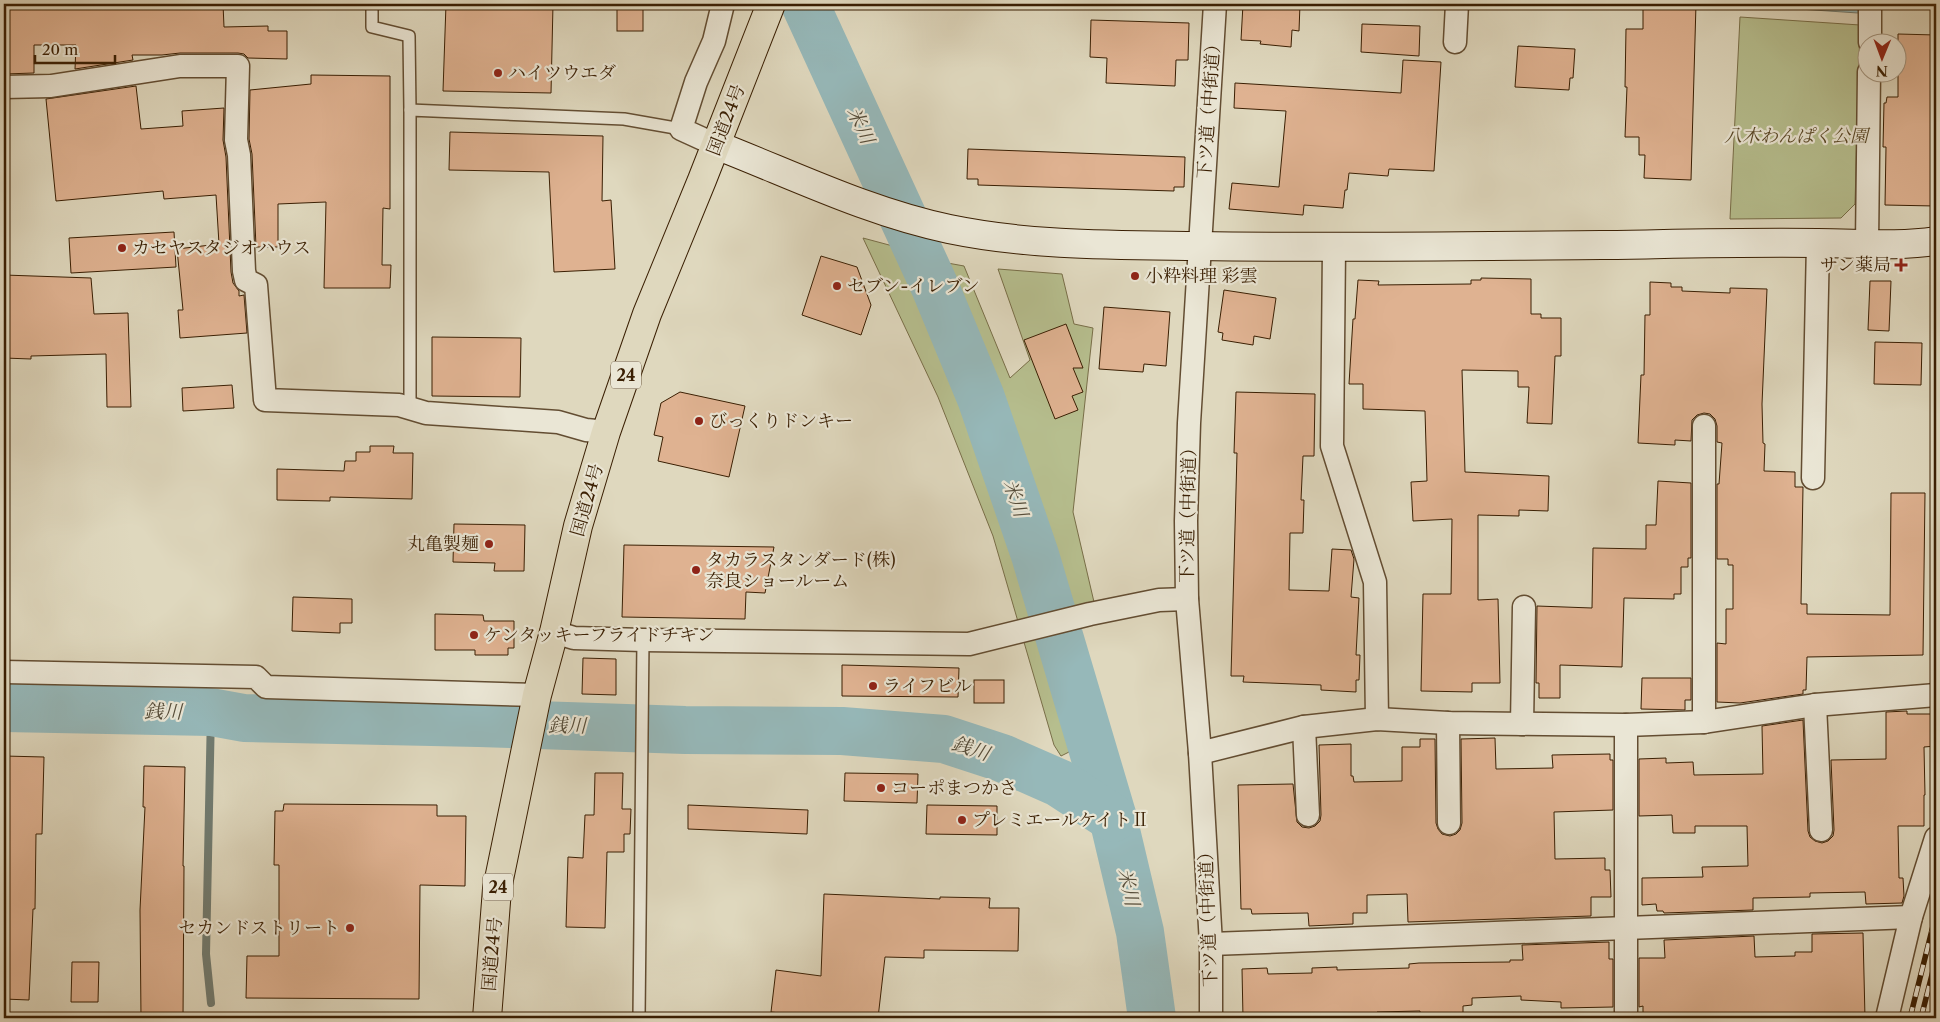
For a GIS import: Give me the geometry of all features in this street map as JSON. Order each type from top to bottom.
[{"type":"highway","name":"国道24号","points":[[487,1018],[497,889],[537,698],[578,526],[606,432],[647,314],[771,4]]},
{"type":"street","points":[[723,4],[714,41],[696,82],[680,128],[813,186],[913,221],[952,230],[1022,240],[1102,246],[1334,248],[1818,243],[1918,244],[1936,241]]},
{"type":"street","name":"下ツ道（中街道）","points":[[1211,1018],[1211,944],[1200,753],[1187,599],[1186,521],[1188,433],[1216,4]]},
{"type":"street","points":[[1455,42],[1457,4]]},
{"type":"street","points":[[1870,4],[1870,32]]},
{"type":"street","points":[[4,87],[51,86],[180,66],[238,66],[236,140],[239,155],[244,271],[246,280],[256,285],[264,400],[400,405],[426,413],[558,422],[586,430],[606,432]]},
{"type":"street","points":[[1868,244],[1869,82]]},
{"type":"street","points":[[1813,478],[1818,243]]},
{"type":"street","points":[[1334,248],[1332,446],[1376,582],[1377,720]]},
{"type":"street","points":[[1704,426],[1704,722]]},
{"type":"street","points":[[554,632],[574,638],[643,640],[969,644],[1090,614],[1160,600],[1187,599]]},
{"type":"street","points":[[1522,724],[1524,607]]},
{"type":"street","points":[[4,672],[256,677],[266,687],[537,698]]},
{"type":"street","points":[[1200,753],[1304,727],[1377,720],[1448,723],[1626,725],[1704,722],[1815,704],[1936,695]]},
{"type":"street","points":[[1815,704],[1821,830]]},
{"type":"street","points":[[1448,723],[1449,823]]},
{"type":"street","points":[[1626,725],[1626,1018]]},
{"type":"street","points":[[1304,727],[1308,815]]},
{"type":"street","points":[[1887,1018],[1912,917],[1936,838]]},
{"type":"street","points":[[1211,944],[1912,917]]},
{"type":"lane","points":[[372,4],[372,27],[409,36],[410,408]]},
{"type":"lane","points":[[410,110],[624,119],[680,128]]},
{"type":"lane","points":[[640,1018],[643,640]]},
{"type":"green space","name":"八木わんぱく公園","points":[[1740,17],[1860,25],[1860,32],[1858,32],[1855,204],[1841,218],[1730,219]]},
{"type":"green space","points":[[863,238],[904,249],[930,299],[983,425],[1065,696],[1069,752],[1061,756],[1054,745],[993,536],[938,397]]},
{"type":"green space","points":[[942,262],[964,266],[1010,378],[1030,360],[998,269],[1062,274],[1074,324],[1093,328],[1073,512],[1094,602],[1068,608],[1015,437]]},
{"type":"water","points":[[1740,4],[1859,4],[1858,13]]},
{"type":"building","points":[[4,4],[223,4],[224,27],[268,26],[268,31],[287,31],[287,59],[248,58],[244,54],[238,53],[132,55],[133,60],[75,69],[76,45],[34,45],[34,73],[4,74]]},
{"type":"building","points":[[446,4],[553,4],[551,93],[443,91]]},
{"type":"building","points":[[617,4],[643,4],[643,31],[617,31]]},
{"type":"building","points":[[1243,4],[1300,4],[1299,31],[1292,30],[1291,47],[1260,44],[1261,41],[1241,40]]},
{"type":"building","points":[[1643,4],[1696,4],[1691,180],[1644,178],[1645,155],[1639,155],[1639,137],[1625,137],[1627,87],[1625,87],[1626,29],[1643,29]]},
{"type":"building","points":[[1091,20],[1189,23],[1188,60],[1176,60],[1175,86],[1106,83],[1107,58],[1090,57]]},
{"type":"building","points":[[1362,24],[1420,26],[1419,56],[1361,52]]},
{"type":"building","points":[[1908,34],[1936,35],[1935,206],[1885,205],[1886,147],[1883,147],[1884,103],[1886,103],[1887,97],[1898,97],[1898,82],[1908,82]]},
{"type":"building","points":[[1518,46],[1575,49],[1573,78],[1570,78],[1569,90],[1515,87]]},
{"type":"building","points":[[1403,60],[1441,62],[1434,171],[1389,169],[1388,176],[1349,173],[1343,208],[1304,205],[1303,215],[1229,209],[1232,183],[1279,187],[1286,111],[1234,108],[1235,83],[1401,93]]},
{"type":"building","points":[[311,75],[390,76],[390,209],[383,208],[382,265],[391,265],[390,288],[324,288],[326,202],[278,204],[278,247],[256,247],[252,154],[249,139],[250,90],[311,84]]},
{"type":"building","points":[[136,86],[141,129],[183,126],[182,111],[224,108],[223,140],[226,157],[231,272],[233,283],[239,291],[239,296],[244,295],[247,333],[180,338],[178,310],[183,310],[177,249],[219,244],[216,195],[164,199],[163,191],[56,201],[46,99]]},
{"type":"building","points":[[450,132],[603,136],[602,201],[611,200],[615,269],[554,272],[549,172],[449,170]]},
{"type":"building","points":[[968,149],[1185,157],[1184,187],[1174,187],[1174,191],[978,185],[978,179],[967,179]]},
{"type":"building","name":"カセヤスタジオハウス","points":[[174,232],[176,267],[71,273],[69,238]]},
{"type":"building","name":"セブン-イレブン","points":[[821,256],[857,267],[871,305],[861,335],[802,315]]},
{"type":"building","points":[[4,275],[91,278],[94,314],[128,313],[131,407],[107,407],[106,354],[31,356],[31,359],[4,358]]},
{"type":"building","points":[[1481,278],[1531,279],[1531,314],[1541,314],[1541,318],[1561,318],[1561,356],[1555,356],[1552,424],[1527,423],[1529,387],[1518,387],[1518,371],[1462,370],[1465,472],[1549,476],[1548,511],[1519,510],[1519,516],[1478,515],[1478,600],[1498,599],[1500,683],[1472,683],[1472,692],[1421,691],[1423,594],[1451,594],[1452,519],[1413,521],[1411,482],[1427,481],[1425,411],[1363,409],[1363,384],[1349,384],[1353,319],[1355,319],[1358,280],[1379,281],[1378,285],[1471,284],[1471,280],[1481,280]]},
{"type":"building","points":[[1870,281],[1891,281],[1889,331],[1868,330]]},
{"type":"building","points":[[1650,282],[1671,283],[1671,287],[1682,287],[1682,291],[1730,293],[1730,288],[1767,289],[1762,404],[1763,443],[1765,444],[1764,471],[1795,472],[1795,487],[1803,487],[1801,604],[1807,604],[1807,614],[1890,615],[1891,493],[1925,493],[1923,655],[1807,657],[1806,690],[1803,690],[1803,694],[1740,703],[1717,702],[1717,643],[1726,644],[1726,609],[1733,609],[1733,565],[1728,565],[1728,559],[1717,559],[1717,484],[1719,484],[1722,443],[1717,442],[1715,419],[1710,414],[1704,413],[1697,415],[1692,420],[1691,441],[1675,440],[1675,445],[1638,443],[1641,375],[1644,375],[1645,315],[1650,315]]},
{"type":"building","points":[[1224,290],[1276,298],[1270,339],[1254,336],[1253,345],[1222,340],[1223,333],[1218,332]]},
{"type":"building","points":[[1104,307],[1170,312],[1166,366],[1144,364],[1143,372],[1099,369]]},
{"type":"building","points":[[1066,324],[1083,368],[1073,368],[1083,392],[1072,396],[1078,410],[1055,419],[1024,340]]},
{"type":"building","points":[[432,337],[521,338],[520,397],[432,396]]},
{"type":"building","points":[[1875,342],[1922,343],[1921,385],[1874,384]]},
{"type":"building","points":[[232,385],[234,408],[183,411],[182,388]]},
{"type":"building","name":"びっくりドンキー","points":[[680,392],[745,406],[729,477],[658,461],[663,437],[654,435],[661,403]]},
{"type":"building","points":[[1236,392],[1315,394],[1314,456],[1303,456],[1301,500],[1304,500],[1303,533],[1290,533],[1289,590],[1329,591],[1332,549],[1351,550],[1354,559],[1351,597],[1359,598],[1356,655],[1360,655],[1359,680],[1356,680],[1356,692],[1321,690],[1321,685],[1243,682],[1244,676],[1231,676],[1237,453],[1234,453]]},
{"type":"building","points":[[370,446],[394,446],[393,453],[413,453],[412,499],[330,497],[330,501],[277,500],[277,469],[344,471],[345,461],[356,461],[356,452],[370,452]]},
{"type":"building","points":[[1658,481],[1691,483],[1691,558],[1688,558],[1688,567],[1681,567],[1681,594],[1674,594],[1674,599],[1624,598],[1622,667],[1560,665],[1560,698],[1539,698],[1539,683],[1536,683],[1537,606],[1592,608],[1593,548],[1646,549],[1646,525],[1656,525]]},
{"type":"building","name":"丸亀製麺","points":[[454,524],[525,525],[524,571],[494,571],[495,563],[453,562]]},
{"type":"building","name":"タカラスタンダード(株) 奈良ショールーム","points":[[624,545],[774,547],[765,593],[746,592],[745,619],[622,617]]},
{"type":"building","points":[[293,597],[352,599],[352,623],[340,623],[340,633],[292,631]]},
{"type":"building","name":"ケンタッキーフライドチキン","points":[[435,614],[483,615],[484,621],[514,621],[514,648],[508,648],[508,655],[475,655],[475,650],[435,650]]},
{"type":"building","points":[[583,658],[616,659],[616,695],[582,694]]},
{"type":"building","name":"ライフビル","points":[[842,665],[959,668],[958,697],[842,696]]},
{"type":"building","points":[[1642,678],[1691,678],[1691,700],[1685,700],[1685,710],[1641,709]]},
{"type":"building","points":[[974,680],[1004,680],[1004,703],[974,703]]},
{"type":"building","points":[[1907,711],[1907,714],[1936,714],[1936,746],[1924,747],[1924,826],[1898,826],[1899,878],[1903,878],[1904,896],[1902,903],[1866,904],[1865,892],[1810,893],[1810,897],[1753,898],[1753,910],[1664,913],[1663,911],[1657,911],[1656,904],[1642,905],[1642,878],[1703,877],[1702,867],[1748,866],[1747,826],[1695,826],[1695,833],[1673,833],[1672,815],[1639,816],[1639,759],[1666,758],[1666,763],[1693,762],[1694,775],[1763,774],[1762,726],[1803,720],[1808,831],[1810,837],[1822,843],[1828,841],[1833,836],[1834,830],[1831,760],[1886,759],[1886,712]]},
{"type":"building","points":[[1495,738],[1496,769],[1553,768],[1552,755],[1610,754],[1610,760],[1613,760],[1613,810],[1554,812],[1555,859],[1605,858],[1605,870],[1610,870],[1611,897],[1591,897],[1591,916],[1408,922],[1407,894],[1367,895],[1367,913],[1353,913],[1353,924],[1309,926],[1308,913],[1252,914],[1251,909],[1241,909],[1238,785],[1293,784],[1297,822],[1302,827],[1309,828],[1315,826],[1320,821],[1321,815],[1319,745],[1351,744],[1351,776],[1353,776],[1354,782],[1402,781],[1402,747],[1420,747],[1420,739],[1435,739],[1436,823],[1442,834],[1450,836],[1460,830],[1462,823],[1461,739]]},
{"type":"building","points":[[4,756],[44,757],[42,834],[36,834],[35,909],[33,909],[29,1000],[4,999]]},
{"type":"building","points":[[144,766],[185,767],[183,1018],[141,1018],[140,910],[145,807],[143,807]]},
{"type":"building","points":[[595,773],[623,773],[622,809],[631,809],[630,834],[624,834],[624,852],[607,852],[605,928],[566,927],[568,857],[583,858],[585,815],[594,815]]},
{"type":"building","name":"コーポまつかさ","points":[[845,773],[918,774],[917,803],[844,801]]},
{"type":"building","points":[[284,804],[437,805],[437,816],[466,816],[465,886],[420,885],[419,999],[246,998],[247,956],[279,956],[279,865],[274,865],[275,811],[283,811]]},
{"type":"building","points":[[688,805],[808,810],[807,834],[688,829]]},
{"type":"building","name":"プレミエールケイトⅡ","points":[[927,805],[997,806],[997,835],[926,834]]},
{"type":"building","points":[[824,894],[940,899],[940,897],[990,898],[989,908],[1019,908],[1018,951],[924,950],[924,958],[885,957],[878,1018],[825,1018],[771,1012],[776,970],[821,976]]},
{"type":"building","points":[[1863,933],[1865,1018],[1643,1018],[1643,1006],[1639,1007],[1639,958],[1665,958],[1664,940],[1754,936],[1755,957],[1795,956],[1795,952],[1812,952],[1812,934]]},
{"type":"building","points":[[1609,942],[1609,959],[1613,959],[1613,1007],[1561,1008],[1561,1002],[1521,1000],[1521,996],[1472,998],[1472,1005],[1463,1006],[1463,1013],[1420,1014],[1420,1011],[1377,1012],[1377,1016],[1243,1018],[1242,969],[1267,968],[1268,974],[1312,973],[1312,968],[1337,967],[1337,970],[1409,968],[1409,964],[1419,963],[1510,962],[1510,960],[1523,960],[1522,945]]},
{"type":"building","points":[[72,962],[99,962],[98,1002],[71,1002]]},
{"type":"waterway","name":"米川","points":[[805,4],[935,287],[981,398],[1035,555],[1113,818],[1140,932],[1152,1018]]},
{"type":"waterway","name":"銭川","points":[[4,708],[211,712],[244,718],[685,730],[842,731],[944,739],[1002,758],[1059,783],[1113,818]]},
{"type":"waterway","points":[[211,712],[206,954],[211,1003]]},
{"type":"railway","points":[[1910,1018],[1936,914]]},
{"type":"railway","points":[[1921,1018],[1936,959]]},
{"type":"place","name":"ハイツウエダ","points":[[498,73]]},
{"type":"place","name":"カセヤスタジオハウス","points":[[122,248]]},
{"type":"place","name":"サン薬局","points":[[1901,265]]},
{"type":"place","name":"小粋料理 彩雲","points":[[1135,276]]},
{"type":"place","name":"セブン-イレブン","points":[[837,286]]},
{"type":"place","name":"びっくりドンキー","points":[[699,421]]},
{"type":"place","name":"丸亀製麺","points":[[489,544]]},
{"type":"place","name":"タカラスタンダード(株) 奈良ショールーム","points":[[696,570]]},
{"type":"place","name":"ケンタッキーフライドチキン","points":[[474,635]]},
{"type":"place","name":"ライフビル","points":[[873,686]]},
{"type":"place","name":"コーポまつかさ","points":[[881,788]]},
{"type":"place","name":"プレミエールケイトⅡ","points":[[962,820]]},
{"type":"place","name":"セカンドストリート","points":[[350,928]]}]
